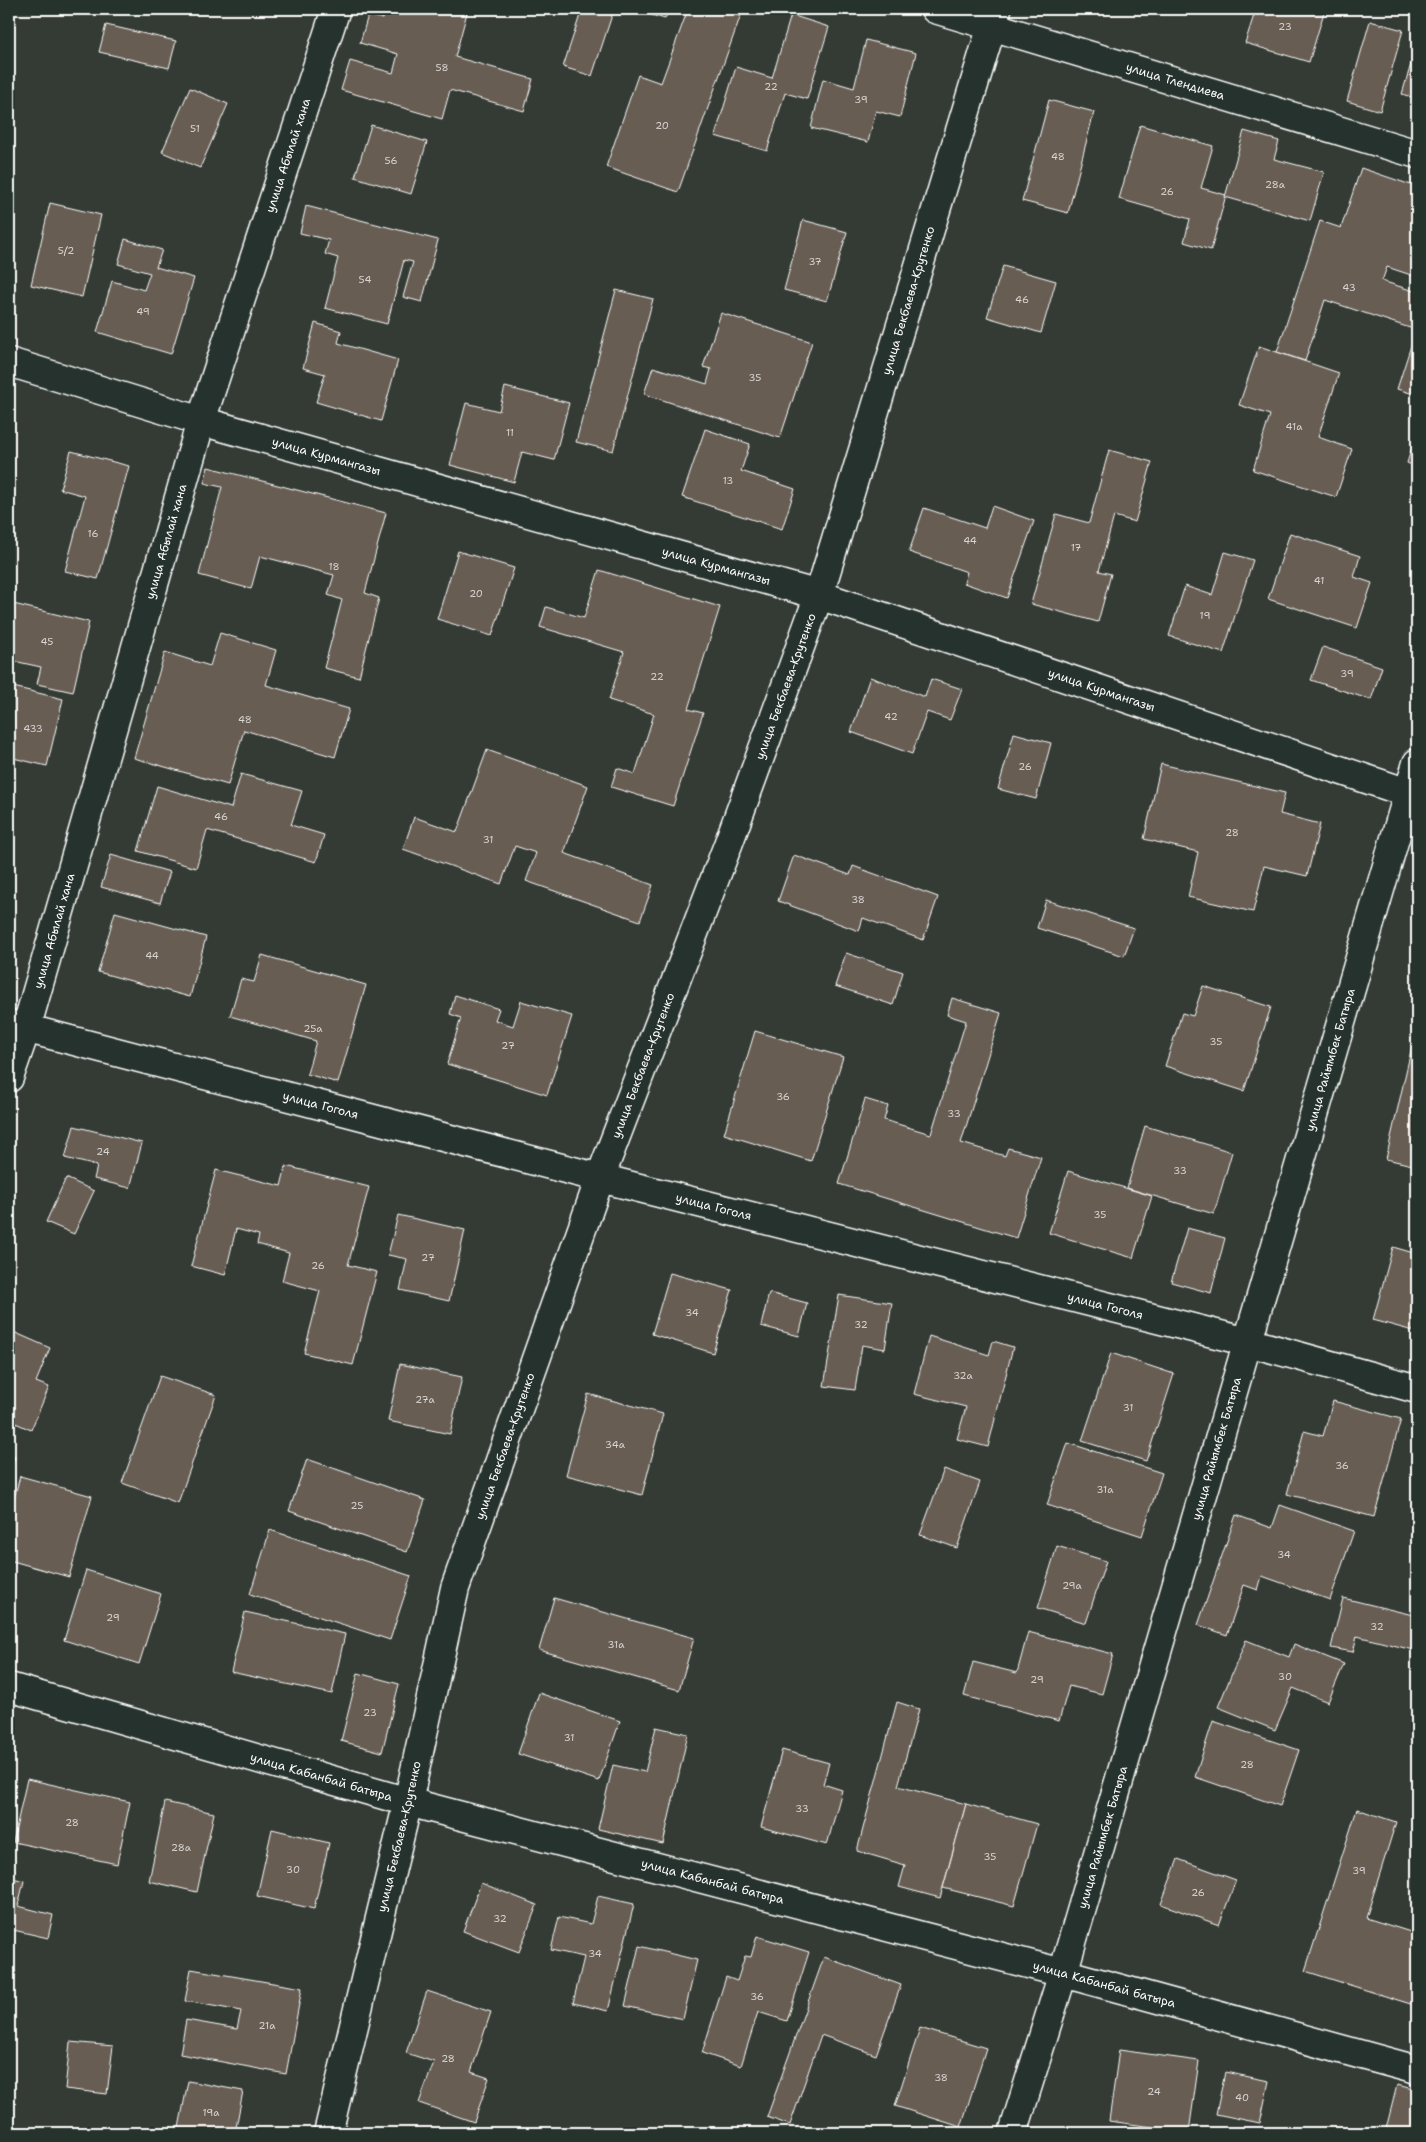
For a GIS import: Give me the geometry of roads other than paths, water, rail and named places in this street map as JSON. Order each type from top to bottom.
[{"type":"street","name":"улица Абылай хана","points":[[9,1078],[17,1027],[201,421],[336,9]]},
{"type":"street","name":"улица Тлендиева","points":[[935,9],[995,18],[1417,154]]},
{"type":"street","name":"улица Бекбаева-Крутенко","points":[[328,2133],[408,1802],[455,1588],[600,1178],[729,842],[819,596],[995,18]]},
{"type":"street","name":"улица Курмангазы","points":[[9,362],[201,421],[819,596],[1413,794]]},
{"type":"street","name":"улица Райымбек Батыра","points":[[1013,2133],[1063,1973],[1248,1342],[1413,794],[1417,763]]},
{"type":"street","name":"улица Гоголя","points":[[17,1027],[600,1178],[1248,1342],[1417,1389]]},
{"type":"street","name":"улица Кабанбай батыра","points":[[9,1687],[408,1802],[1063,1973],[1417,2070]]}]
